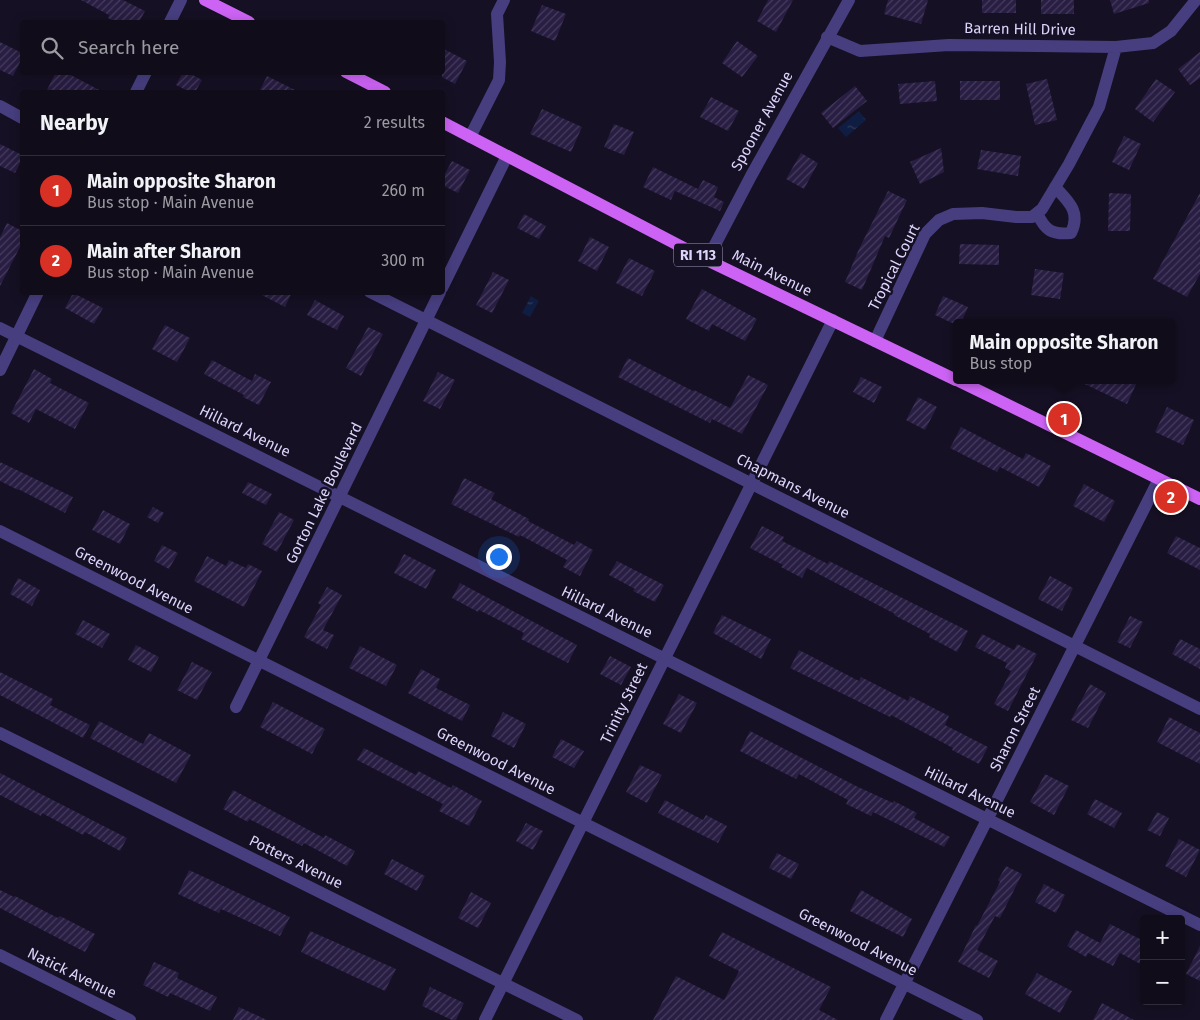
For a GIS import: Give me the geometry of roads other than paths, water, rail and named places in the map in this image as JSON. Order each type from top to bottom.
[{"type":"main road","points":[[205,0],[245,20]]},
{"type":"main road","points":[[352,75],[381,90]]},
{"type":"main road","name":"Main Avenue","points":[[445,124],[707,260],[953,378]]},
{"type":"main road","name":"Main Avenue","points":[[965,384],[1200,499]]},
{"type":"street","points":[[171,20],[181,0]]},
{"type":"street","points":[[470,137],[499,80],[500,62],[497,14],[504,0]]},
{"type":"street","name":"Spooner Avenue","points":[[707,260],[751,176],[849,0]]},
{"type":"street","name":"Barren Hill Drive","points":[[827,37],[860,51],[949,45],[1116,47],[1154,43],[1171,31],[1196,0]]},
{"type":"street","points":[[1055,187],[1074,209],[1075,224],[1070,233],[1058,234],[1044,227],[1036,213],[1042,209],[1055,187],[1069,164],[1099,107],[1116,47]]},
{"type":"street","points":[[137,90],[144,75]]},
{"type":"street","points":[[0,106],[20,117]]},
{"type":"street","points":[[445,282],[507,156]]},
{"type":"street","name":"Tropical Court","points":[[875,341],[925,234],[939,220],[953,214],[982,213],[1016,218],[1032,217],[1036,213]]},
{"type":"street","points":[[0,370],[37,295]]},
{"type":"street","name":"Chapmans Avenue","points":[[376,295],[1200,709]]},
{"type":"street","name":"Gorton Lake Boulevard","points":[[236,707],[439,295]]},
{"type":"street","name":"Trinity Street","points":[[485,1020],[833,320]]},
{"type":"street","name":"Hillard Avenue","points":[[0,328],[1200,925]]},
{"type":"street","name":"Sharon Street","points":[[886,1020],[1158,479]]},
{"type":"street","name":"Greenwood Avenue","points":[[0,531],[977,1020]]},
{"type":"street","name":"Potters Avenue","points":[[0,733],[576,1020]]},
{"type":"street","name":"Natick Avenue","points":[[0,955],[130,1020]]},
{"type":"water","points":[[859,111],[866,120],[846,137],[838,128]]},
{"type":"water","points":[[531,296],[539,301],[530,317],[522,313]]},
{"type":"place","name":"Main opposite Sharon","points":[[1064,419]]},
{"type":"place","name":"Main after Sharon","points":[[1171,497]]}]
